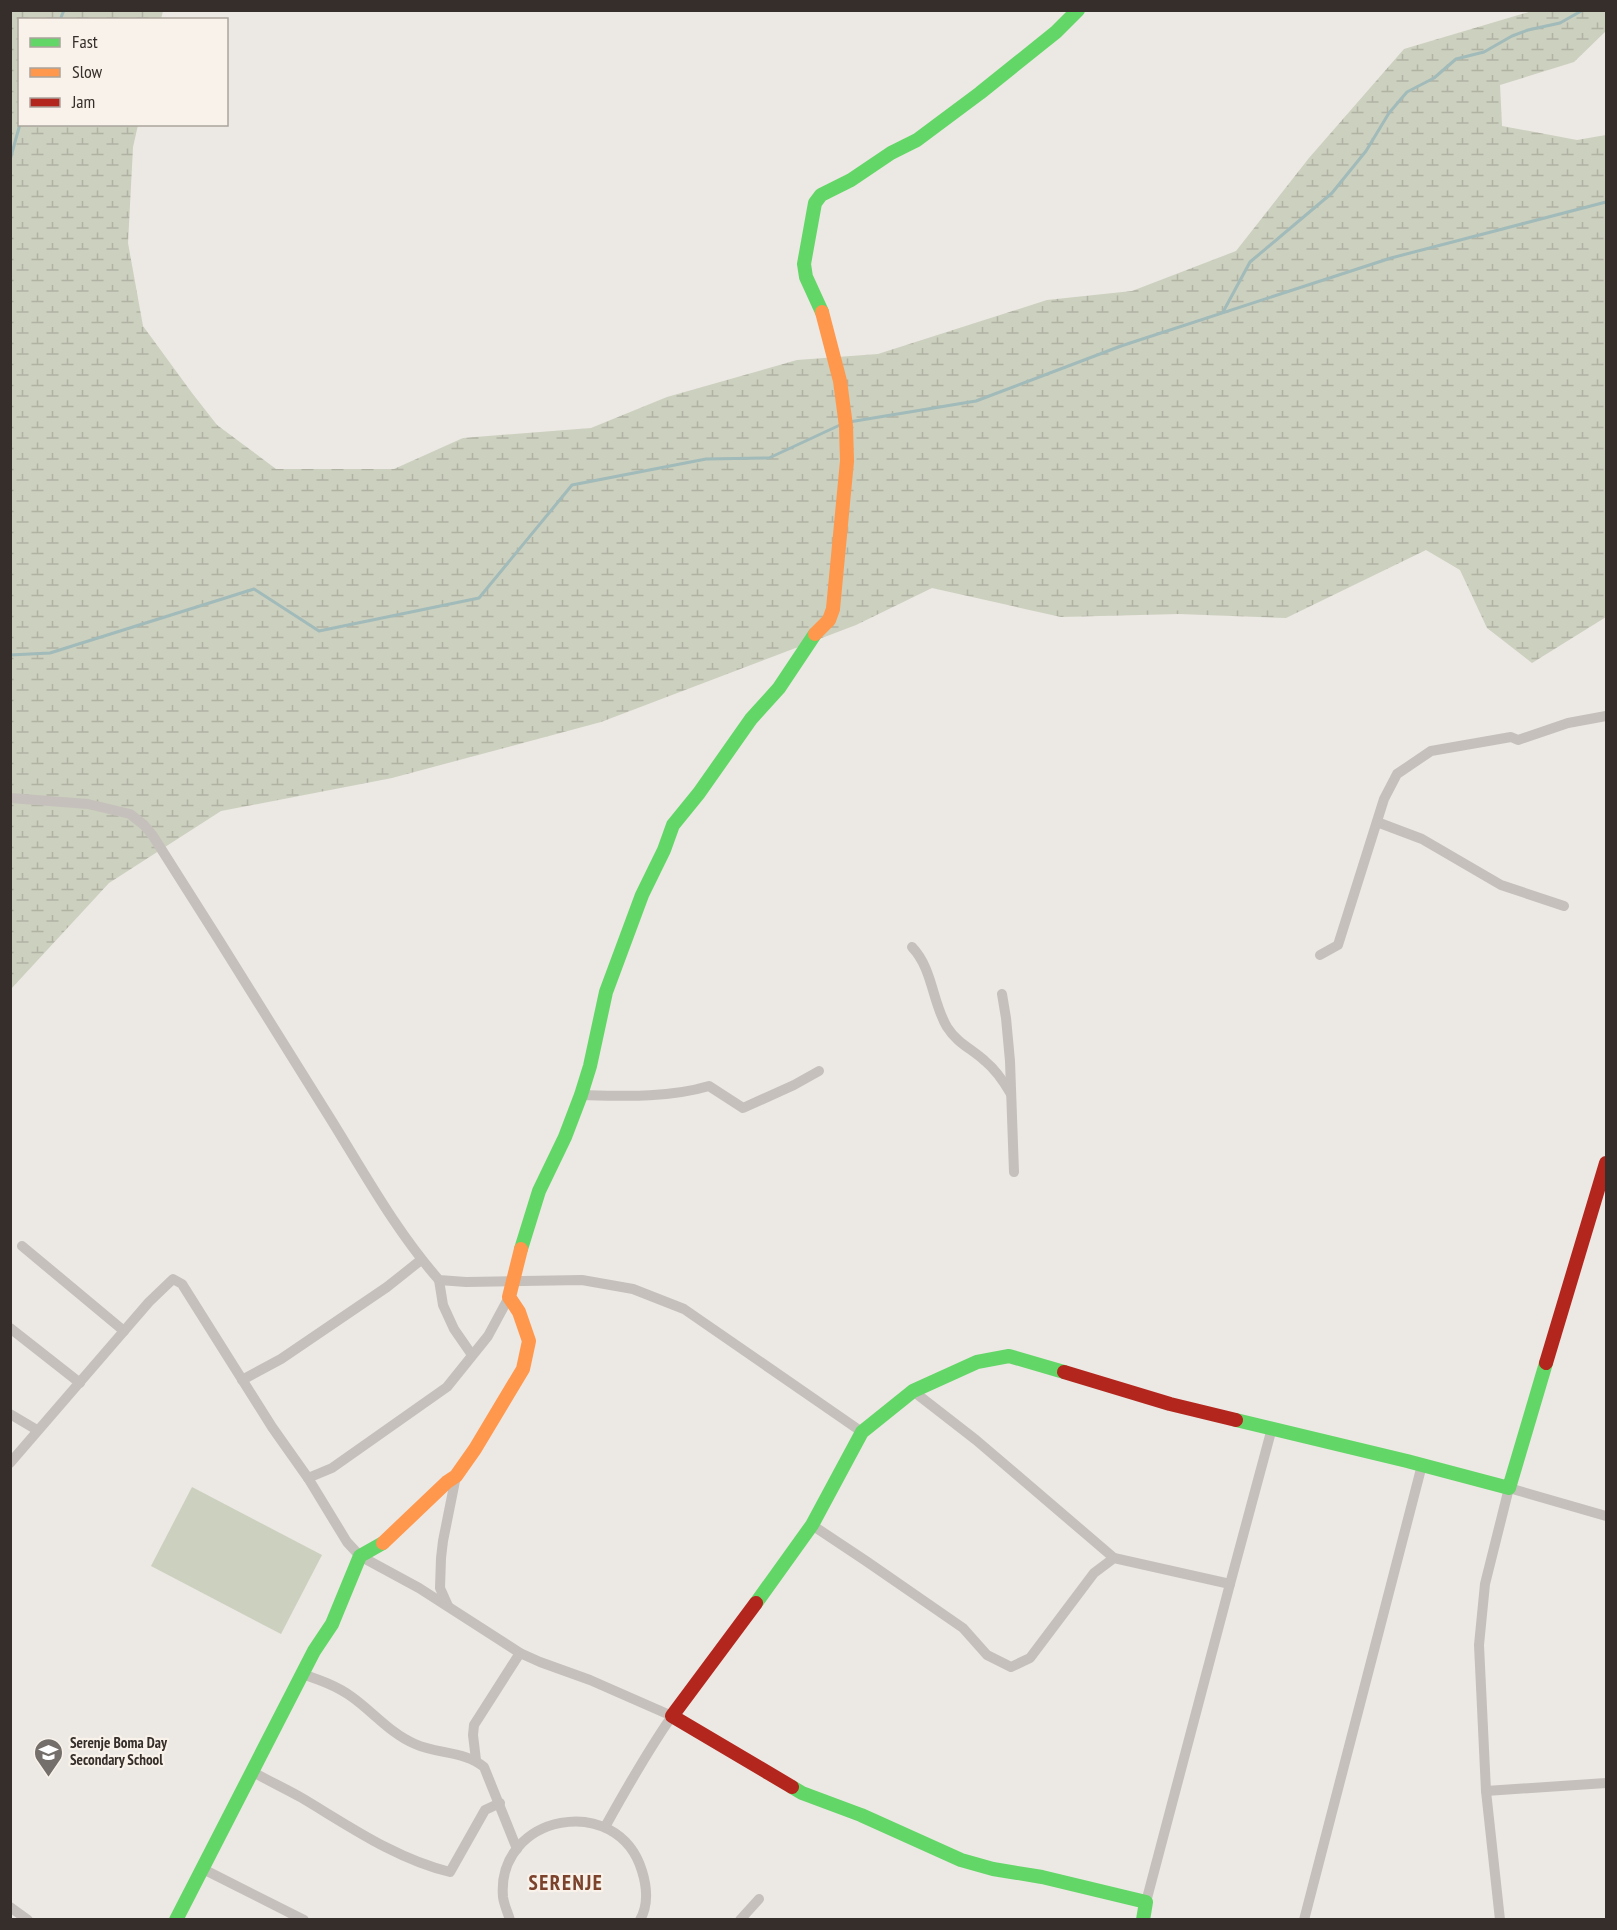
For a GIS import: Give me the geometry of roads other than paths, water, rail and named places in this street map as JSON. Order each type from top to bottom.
[{"type":"street","points":[[308,1478],[332,1468],[447,1387],[488,1336],[509,1297],[539,1191],[565,1137],[581,1095],[590,1066],[606,992],[642,895],[664,850],[673,825],[699,793],[751,719],[779,688],[811,638],[829,620],[833,609],[847,461],[846,426],[840,381],[823,315],[806,277],[804,264],[815,203],[821,195],[851,180],[891,153],[917,140],[1056,32],[1078,10]]},
{"type":"street","points":[[1320,955],[1338,945],[1384,799],[1397,774],[1431,752],[1511,736],[1518,740],[1568,723],[1606,716]]},
{"type":"street","points":[[10,798],[88,804],[129,814],[144,825],[378,1195],[421,1260],[439,1280],[442,1305],[454,1329],[472,1355]]},
{"type":"street","points":[[1377,822],[1422,839],[1501,885],[1564,906]]},
{"type":"street","points":[[912,947],[918,953],[927,972],[940,1013],[948,1028],[961,1044],[986,1061],[1011,1094]]},
{"type":"street","points":[[1002,993],[1006,1018],[1014,1172]]},
{"type":"street","points":[[581,1095],[654,1094],[695,1090],[709,1086],[743,1108],[819,1071]]},
{"type":"street","points":[[1500,1920],[1486,1791],[1479,1646],[1485,1584],[1509,1488],[1606,1166]]},
{"type":"street","points":[[21,1246],[124,1331]]},
{"type":"street","points":[[242,1380],[281,1359],[387,1287],[421,1260]]},
{"type":"street","points":[[10,1463],[149,1302],[173,1279],[182,1284],[347,1542],[360,1556],[448,1606],[520,1653],[590,1680],[672,1716],[802,1793],[861,1815],[962,1860],[993,1869],[1042,1877],[1146,1902]]},
{"type":"street","points":[[439,1280],[466,1282],[582,1280],[633,1289],[684,1309],[862,1432]]},
{"type":"street","points":[[176,1920],[314,1651],[332,1624],[360,1556],[383,1543],[456,1476],[523,1369],[529,1341],[519,1312],[509,1297]]},
{"type":"street","points":[[10,1328],[80,1383]]},
{"type":"street","points":[[605,1827],[651,1746],[735,1634],[812,1525],[862,1432],[913,1391],[977,1362],[1009,1356],[1170,1404],[1422,1465],[1606,1516]]},
{"type":"street","points":[[913,1391],[976,1440],[1114,1558],[1230,1584]]},
{"type":"street","points":[[10,1414],[37,1430]]},
{"type":"street","points":[[1143,1920],[1272,1428]]},
{"type":"street","points":[[1304,1920],[1422,1465]]},
{"type":"street","points":[[448,1606],[441,1588],[441,1558],[456,1476]]},
{"type":"street","points":[[812,1525],[963,1629],[987,1655],[1011,1667],[1030,1658],[1094,1573],[1114,1558]]},
{"type":"street","points":[[476,1760],[474,1725],[520,1653]]},
{"type":"street","points":[[302,1674],[333,1685],[353,1697],[368,1712],[415,1744],[476,1760],[484,1767],[517,1849]]},
{"type":"street","points":[[253,1772],[302,1798],[363,1836],[402,1855],[436,1869],[450,1872],[484,1810],[500,1803]]},
{"type":"street","points":[[1486,1791],[1606,1783]]},
{"type":"street","points":[[510,1920],[503,1899],[504,1877],[517,1849],[532,1834],[551,1825],[572,1821],[605,1827],[625,1841],[640,1862],[647,1886],[645,1911],[640,1920]]},
{"type":"street","points":[[201,1868],[304,1920]]},
{"type":"street","points":[[740,1920],[759,1899]]},
{"type":"street","points":[[10,1907],[28,1920]]},
{"type":"waterway","points":[[61,18],[64,10]]},
{"type":"waterway","points":[[1223,312],[1250,262],[1332,193],[1366,151],[1389,113],[1407,92],[1434,78],[1456,59],[1484,52],[1528,30],[1560,23],[1583,10]]},
{"type":"waterway","points":[[10,160],[19,126]]},
{"type":"waterway","points":[[849,422],[976,401],[1121,346],[1391,258],[1606,202]]},
{"type":"waterway","points":[[10,655],[50,653],[254,589],[319,631],[479,598],[572,485],[706,459],[769,458],[840,425]]},
{"type":"place","name":"Serenje Boma Day Secondary School","points":[[49,1778]]},
{"type":"district","name":"SERENJE","points":[[566,1883]]}]
